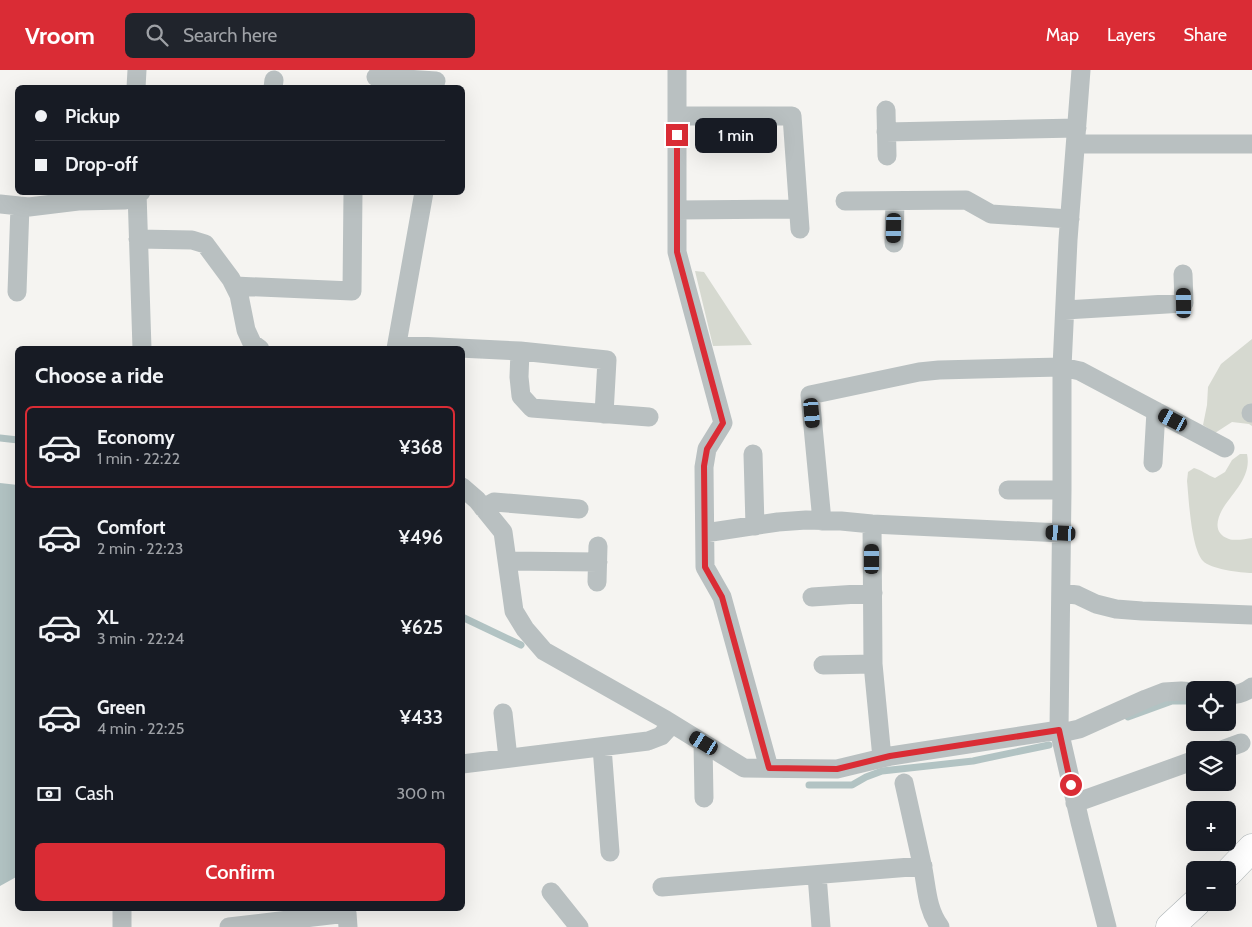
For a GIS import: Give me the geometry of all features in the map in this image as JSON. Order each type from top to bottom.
[{"type":"main road","points":[[1236,865],[1252,848]]},
{"type":"main road","points":[[1170,927],[1187,911]]},
{"type":"street","points":[[136,70],[136,85]]},
{"type":"street","points":[[677,70],[677,252],[723,423],[707,449],[704,466],[705,567],[722,597],[769,768]]},
{"type":"street","points":[[1081,70],[1062,367],[1059,730],[1075,803],[1107,927]]},
{"type":"street","points":[[376,77],[436,80]]},
{"type":"street","points":[[886,110],[887,156]]},
{"type":"street","points":[[677,116],[792,116],[800,229]]},
{"type":"street","points":[[886,132],[1076,136],[1252,144]]},
{"type":"street","points":[[0,204],[29,207],[78,200],[125,200],[134,195]]},
{"type":"street","points":[[138,195],[142,346]]},
{"type":"street","points":[[235,286],[352,291],[353,195]]},
{"type":"street","points":[[397,346],[423,195]]},
{"type":"street","points":[[894,242],[895,200]]},
{"type":"street","points":[[846,201],[966,200],[991,214],[1070,219]]},
{"type":"street","points":[[17,292],[20,206]]},
{"type":"street","points":[[677,210],[798,209]]},
{"type":"street","points":[[138,239],[192,240],[205,244],[235,286],[239,294],[246,330],[252,343],[256,346]]},
{"type":"street","points":[[1065,310],[1184,303],[1183,274]]},
{"type":"street","points":[[465,349],[520,351],[607,360],[604,414]]},
{"type":"street","points":[[520,351],[519,377],[521,396],[532,408],[649,417]]},
{"type":"street","points":[[822,521],[810,395],[919,372],[961,369],[1062,367],[1080,371],[1225,448]]},
{"type":"street","points":[[1153,463],[1156,411]]},
{"type":"street","points":[[753,454],[755,526]]},
{"type":"street","points":[[465,490],[477,500],[502,532],[514,611],[525,629],[544,651],[672,724],[744,768],[837,769],[882,758],[1059,730],[1070,731],[1079,729],[1164,692],[1186,691]]},
{"type":"street","points":[[1008,490],[1062,490]]},
{"type":"street","points":[[483,508],[494,502],[579,509]]},
{"type":"street","points":[[704,533],[778,522],[822,521],[1061,533]]},
{"type":"street","points":[[872,524],[873,664],[882,758]]},
{"type":"street","points":[[507,561],[598,554],[597,582]]},
{"type":"street","points":[[812,597],[873,593]]},
{"type":"street","points":[[1060,594],[1077,595],[1096,604],[1116,609],[1142,611],[1252,614],[1252,607]]},
{"type":"street","points":[[824,665],[873,664]]},
{"type":"street","points":[[1236,694],[1245,692],[1252,687]]},
{"type":"street","points":[[502,713],[508,758]]},
{"type":"street","points":[[465,764],[648,741],[661,736],[672,724]]},
{"type":"street","points":[[704,743],[704,798]]},
{"type":"street","points":[[1236,745],[1241,743]]},
{"type":"street","points":[[602,746],[610,852]]},
{"type":"street","points":[[1075,803],[1186,763]]},
{"type":"street","points":[[904,783],[923,866],[929,904],[934,919],[940,927]]},
{"type":"street","points":[[662,887],[923,866]]},
{"type":"street","points":[[817,875],[821,927]]},
{"type":"street","points":[[551,892],[579,927]]},
{"type":"street","points":[[122,911],[122,927]]},
{"type":"street","points":[[229,927],[348,916]]},
{"type":"shaded area","points":[[695,271],[704,272],[752,345],[713,346]]},
{"type":"shaded area","points":[[1252,339],[1252,426],[1232,422],[1215,433],[1203,425],[1208,387],[1221,364]]},
{"type":"shaded area","points":[[1240,454],[1247,454],[1247,470],[1222,510],[1218,518],[1218,527],[1221,534],[1229,539],[1252,538],[1252,573],[1219,568],[1203,561],[1199,555],[1193,535],[1190,511],[1188,472],[1194,468],[1215,478],[1225,472],[1232,460]]},
{"type":"shaded area","points":[[0,483],[15,485],[15,878],[0,886]]},
{"type":"waterway","points":[[0,438],[15,440]]},
{"type":"waterway","points":[[465,618],[521,645]]},
{"type":"waterway","points":[[1128,717],[1172,701],[1186,701]]},
{"type":"waterway","points":[[809,785],[852,785],[882,771],[973,761],[1049,745]]},
{"type":"route","points":[[677,135],[677,252],[723,423],[707,449],[704,466],[705,567],[722,597],[769,768],[837,769],[890,756],[1059,730],[1071,785]]}]
